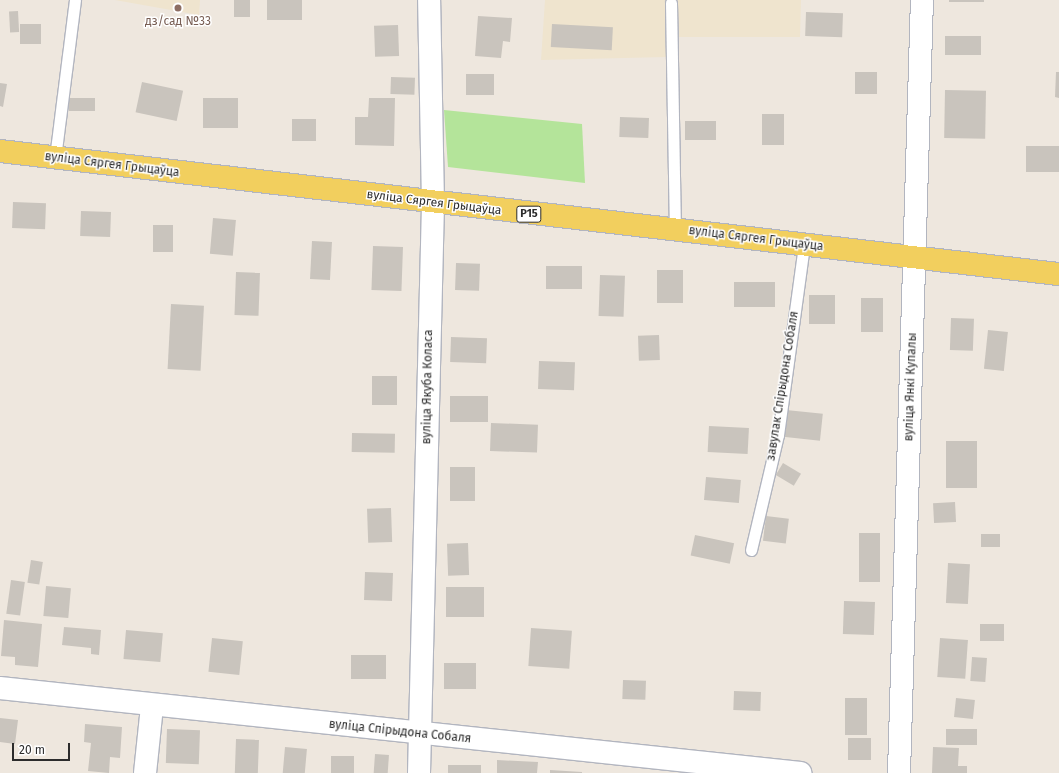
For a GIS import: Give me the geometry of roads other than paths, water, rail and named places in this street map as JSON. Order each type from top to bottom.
[{"type":"main road","name":"вуліца Сяргея Грыцаўца","points":[[0,151],[433,203],[1059,274]]},
{"type":"street","name":"вуліца Якуба Коласа","points":[[419,773],[433,203],[430,0]]},
{"type":"street","name":"вуліца Янкі Купалы","points":[[899,773],[922,0]]},
{"type":"street","name":"вуліца Спірыдона Собаля","points":[[0,688],[152,706],[801,773]]},
{"type":"street","points":[[145,773],[152,706]]},
{"type":"lane","points":[[55,158],[75,0]]},
{"type":"lane","points":[[671,3],[675,230]]},
{"type":"lane","name":"завулак Спірыдона Собаля","points":[[751,550],[778,435],[804,246]]},
{"type":"place","name":"дз/сад №33","points":[[178,8]]}]
